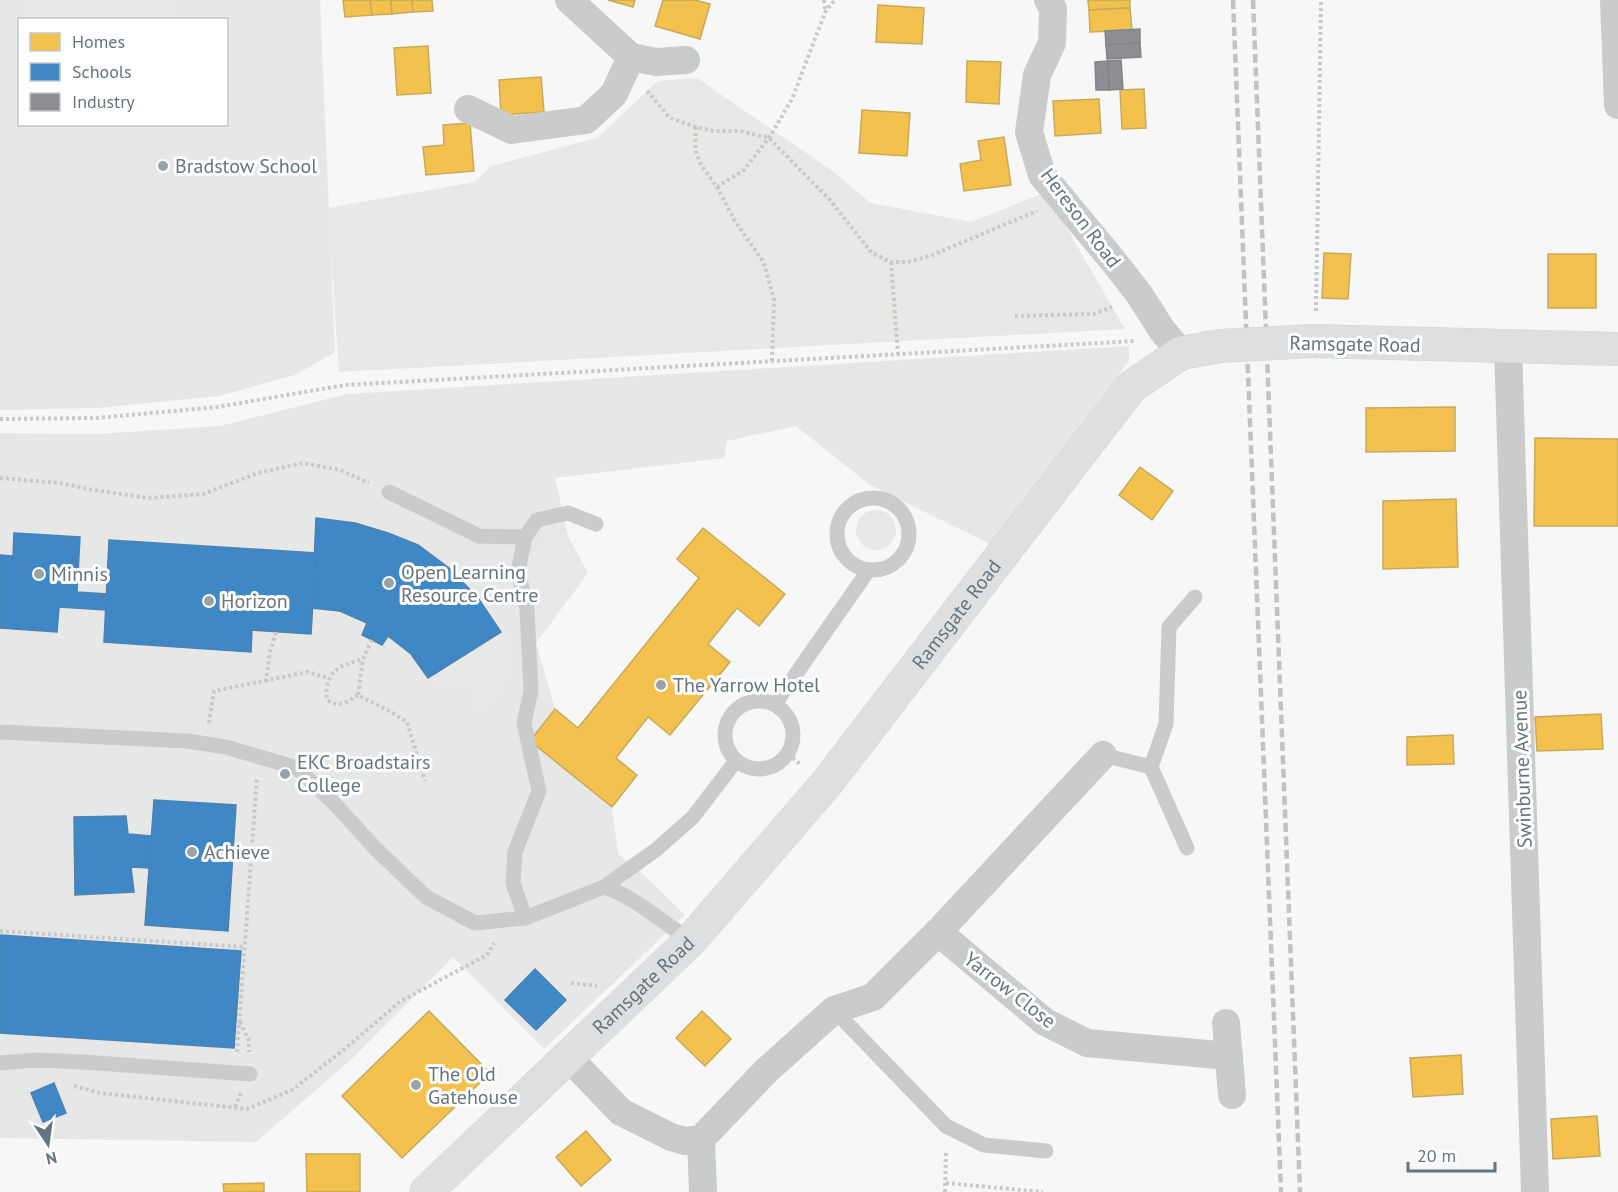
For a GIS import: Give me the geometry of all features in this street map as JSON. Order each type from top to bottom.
[{"type":"main road","name":"Ramsgate Road","points":[[426,1192],[691,940],[826,784],[1131,387],[1172,341],[1220,346],[1315,341],[1618,349]]},
{"type":"street","points":[[569,0],[631,57],[656,62],[686,60]]},
{"type":"street","name":"Hereson Road","points":[[1048,0],[1053,9],[1052,43],[1037,75],[1029,132],[1042,174],[1139,294],[1172,341]]},
{"type":"street","points":[[1614,0],[1618,105]]},
{"type":"street","points":[[468,109],[512,130],[586,120],[614,94],[631,57]]},
{"type":"street","name":"Swinburne Avenue","points":[[1508,346],[1535,1192]]},
{"type":"street","points":[[568,1057],[621,1112],[671,1137],[685,1141],[701,1139],[767,1070],[834,1010],[873,997],[938,932],[1103,756]]},
{"type":"street","name":"Yarrow Close","points":[[938,932],[1045,1022],[1087,1043],[1229,1056]]},
{"type":"street","points":[[1226,1023],[1232,1095]]},
{"type":"street","points":[[701,1139],[703,1192]]},
{"type":"lane","points":[[389,492],[479,536],[525,537]]},
{"type":"lane","points":[[883,499],[894,504],[903,513],[910,536],[901,558],[892,566],[868,571],[847,560],[840,550],[837,527],[849,507],[859,500],[883,499]]},
{"type":"lane","points":[[525,918],[513,883],[515,852],[539,791],[524,723],[531,691],[530,659],[527,609],[518,571],[525,537],[537,520],[568,513],[596,524]]},
{"type":"lane","points":[[775,704],[868,571]]},
{"type":"lane","points":[[1187,848],[1150,767],[1166,724],[1169,627],[1195,597]]},
{"type":"lane","points":[[764,701],[775,704],[791,721],[794,732],[793,744],[780,763],[769,768],[746,767],[736,761],[725,742],[728,720],[743,704],[764,701]]},
{"type":"lane","points":[[0,732],[187,741],[226,747],[297,768],[426,897],[475,923],[525,918],[604,887],[657,849],[693,817],[736,761]]},
{"type":"lane","points":[[1103,756],[1150,767]]},
{"type":"lane","points":[[604,887],[622,893],[691,940]]},
{"type":"lane","points":[[834,1010],[946,1126],[984,1145],[1046,1151]]},
{"type":"lane","points":[[0,1063],[36,1060],[243,1073]]},
{"type":"path","points":[[824,0],[826,10]]},
{"type":"path","points":[[717,187],[744,170],[769,138],[792,99],[826,10],[835,0]]},
{"type":"path","points":[[1315,341],[1321,0]]},
{"type":"path","points":[[631,57],[647,90],[670,118],[714,131],[740,131],[769,138],[830,199],[872,253],[891,262],[908,262],[930,256],[1063,200]]},
{"type":"path","points":[[696,127],[695,149],[701,165],[764,263],[774,300],[772,361]]},
{"type":"path","points":[[891,262],[898,354]]},
{"type":"path","points":[[1015,316],[1094,314],[1126,303],[1139,294]]},
{"type":"path","points":[[0,419],[96,418],[217,407],[345,384],[1172,341]]},
{"type":"path","points":[[0,478],[60,483],[149,498],[203,494],[258,473],[303,463],[340,471],[389,492]]},
{"type":"path","points":[[266,681],[270,652],[276,632]]},
{"type":"path","points":[[363,658],[343,664],[328,678],[327,700],[333,704],[345,704],[358,695],[363,658],[372,640]]},
{"type":"path","points":[[207,744],[214,692],[308,672],[328,678]]},
{"type":"path","points":[[358,695],[407,722],[425,781]]},
{"type":"path","points":[[243,1073],[240,1022],[258,757]]},
{"type":"path","points":[[0,931],[245,947]]},
{"type":"path","points":[[73,1085],[100,1093],[247,1108],[292,1090],[401,1001],[487,955],[497,937]]},
{"type":"path","points":[[240,1022],[249,1041],[243,1073]]},
{"type":"path","points":[[945,1192],[946,1126]]},
{"type":"path","points":[[946,1183],[989,1189],[1043,1192]]},
{"type":"shaded area","name":"Bradstow School","points":[[0,0],[320,0],[335,352],[295,375],[219,396],[97,408],[0,410]]},
{"type":"shaded area","points":[[28,0],[175,0],[177,18],[30,18]]},
{"type":"shaded area","points":[[697,78],[831,170],[871,203],[971,222],[1046,192],[1125,329],[339,372],[328,208],[475,182],[491,166],[597,138],[658,81]]},
{"type":"shaded area","name":"EKC Broadstairs College","points":[[1129,346],[1129,361],[990,544],[870,485],[796,426],[727,441],[724,458],[555,478],[568,536],[551,534],[536,643],[555,709],[530,741],[612,807],[618,854],[645,876],[685,915],[544,1049],[453,957],[354,1057],[256,1142],[0,1138],[0,433],[96,434],[220,426],[347,394]]},
{"type":"shaded area","points":[[876,510],[884,511],[890,516],[895,522],[895,538],[890,544],[884,549],[876,550],[868,549],[862,544],[857,538],[856,530],[857,522],[862,516],[868,511]]},
{"type":"shaded area","points":[[551,534],[568,536],[588,573],[536,643],[527,583],[529,557]]},
{"type":"shaded area","points":[[501,632],[511,644],[510,667],[501,691],[476,715],[477,688],[474,684],[450,687],[428,678]]},
{"type":"building: Homes","points":[[343,0],[370,0],[372,15],[345,17]]},
{"type":"building: Homes","points":[[370,0],[391,0],[392,14],[372,15]]},
{"type":"building: Homes","points":[[391,0],[412,0],[413,12],[392,14]]},
{"type":"building: Homes","points":[[412,0],[432,0],[433,11],[413,12]]},
{"type":"building: Homes","points":[[608,0],[635,0],[633,7]]},
{"type":"building: Homes","points":[[663,0],[695,0],[710,4],[700,39],[655,26]]},
{"type":"building: Homes","points":[[1088,0],[1130,0],[1130,8],[1089,10]]},
{"type":"building: Homes","points":[[878,5],[924,8],[922,44],[876,42]]},
{"type":"building: Homes","points":[[1130,8],[1132,30],[1090,32],[1089,10]]},
{"type":"building: Homes","points":[[428,46],[431,93],[397,95],[394,48]]},
{"type":"building: Homes","points":[[967,61],[1001,62],[999,104],[966,102]]},
{"type":"building: Homes","points":[[541,77],[544,112],[501,115],[499,80]]},
{"type":"building: Homes","points":[[1144,89],[1146,128],[1122,129],[1120,90]]},
{"type":"building: Homes","points":[[1099,99],[1101,133],[1055,136],[1053,101]]},
{"type":"building: Homes","points":[[862,110],[910,113],[907,156],[859,153]]},
{"type":"building: Homes","points":[[470,123],[474,171],[426,175],[423,147],[444,145],[443,125]]},
{"type":"building: Homes","points":[[1004,137],[1011,185],[964,191],[960,164],[981,160],[978,141]]},
{"type":"building: Homes","points":[[1324,253],[1351,254],[1348,299],[1322,298]]},
{"type":"building: Homes","points":[[1548,254],[1596,254],[1596,308],[1548,308]]},
{"type":"building: Homes","points":[[1455,407],[1455,451],[1366,452],[1366,408]]},
{"type":"building: Homes","points":[[1535,438],[1618,439],[1618,526],[1534,526]]},
{"type":"building: Homes","points":[[1140,467],[1173,491],[1152,520],[1119,495]]},
{"type":"building: Homes","points":[[1456,499],[1458,567],[1383,569],[1383,501]]},
{"type":"building: Homes","name":"The Yarrow Hotel","points":[[703,528],[785,594],[759,626],[737,608],[708,644],[730,662],[670,735],[648,717],[616,758],[637,775],[612,807],[530,741],[555,709],[578,728],[699,578],[677,559]]},
{"type":"building: Homes","points":[[1601,714],[1603,749],[1537,751],[1535,717]]},
{"type":"building: Homes","points":[[1453,735],[1454,764],[1407,765],[1407,737]]},
{"type":"building: Homes","name":"The Old Gatehouse","points":[[429,1011],[490,1073],[402,1158],[342,1096]]},
{"type":"building: Homes","points":[[702,1011],[731,1039],[705,1066],[676,1038]]},
{"type":"building: Homes","points":[[1461,1055],[1463,1094],[1413,1097],[1410,1058]]},
{"type":"building: Homes","points":[[1597,1116],[1600,1156],[1553,1159],[1551,1119]]},
{"type":"building: Homes","points":[[586,1131],[611,1160],[581,1186],[556,1157]]},
{"type":"building: Homes","points":[[306,1154],[360,1154],[360,1192],[307,1192]]},
{"type":"building: Homes","points":[[264,1183],[264,1192],[224,1192],[223,1184]]},
{"type":"building: Schools","name":"Open Learning Resource Centre","points":[[316,518],[355,523],[418,545],[449,568],[478,598],[501,632],[428,678],[411,654],[388,636],[382,645],[362,635],[367,623],[340,611],[312,608]]},
{"type":"building: Schools","name":"Minnis","points":[[14,533],[80,537],[77,592],[107,594],[106,610],[59,607],[57,632],[0,628],[0,555],[13,556]]},
{"type":"building: Schools","name":"Horizon","points":[[109,540],[316,553],[311,634],[252,630],[251,652],[104,642]]},
{"type":"building: Schools","name":"Achieve","points":[[154,800],[236,805],[228,931],[145,925]]},
{"type":"building: Schools","points":[[126,816],[128,834],[151,836],[149,868],[131,867],[134,892],[75,895],[74,817]]},
{"type":"building: Schools","points":[[0,935],[241,951],[234,1048],[0,1033]]},
{"type":"building: Schools","points":[[535,969],[566,1000],[536,1030],[505,1000]]},
{"type":"building: Schools","points":[[54,1083],[66,1113],[43,1122],[31,1093]]},
{"type":"building: Industry","points":[[1140,29],[1140,43],[1106,45],[1105,31]]},
{"type":"building: Industry","points":[[1140,43],[1141,57],[1107,59],[1106,45]]},
{"type":"building: Industry","points":[[1121,60],[1123,89],[1109,90],[1108,61]]},
{"type":"building: Industry","points":[[1108,61],[1109,90],[1096,90],[1095,62]]},
{"type":"railway","points":[[1233,0],[1281,1192]]},
{"type":"railway","points":[[1253,0],[1300,1192]]},
{"type":"place","name":"Bradstow School","points":[[163,166]]},
{"type":"place","name":"Minnis","points":[[39,574]]},
{"type":"place","name":"Open Learning Resource Centre","points":[[389,583]]},
{"type":"place","name":"Horizon","points":[[209,601]]},
{"type":"place","name":"The Yarrow Hotel","points":[[661,685]]},
{"type":"place","name":"EKC Broadstairs College","points":[[285,774]]},
{"type":"place","name":"Achieve","points":[[192,852]]},
{"type":"place","name":"The Old Gatehouse","points":[[416,1085]]}]
